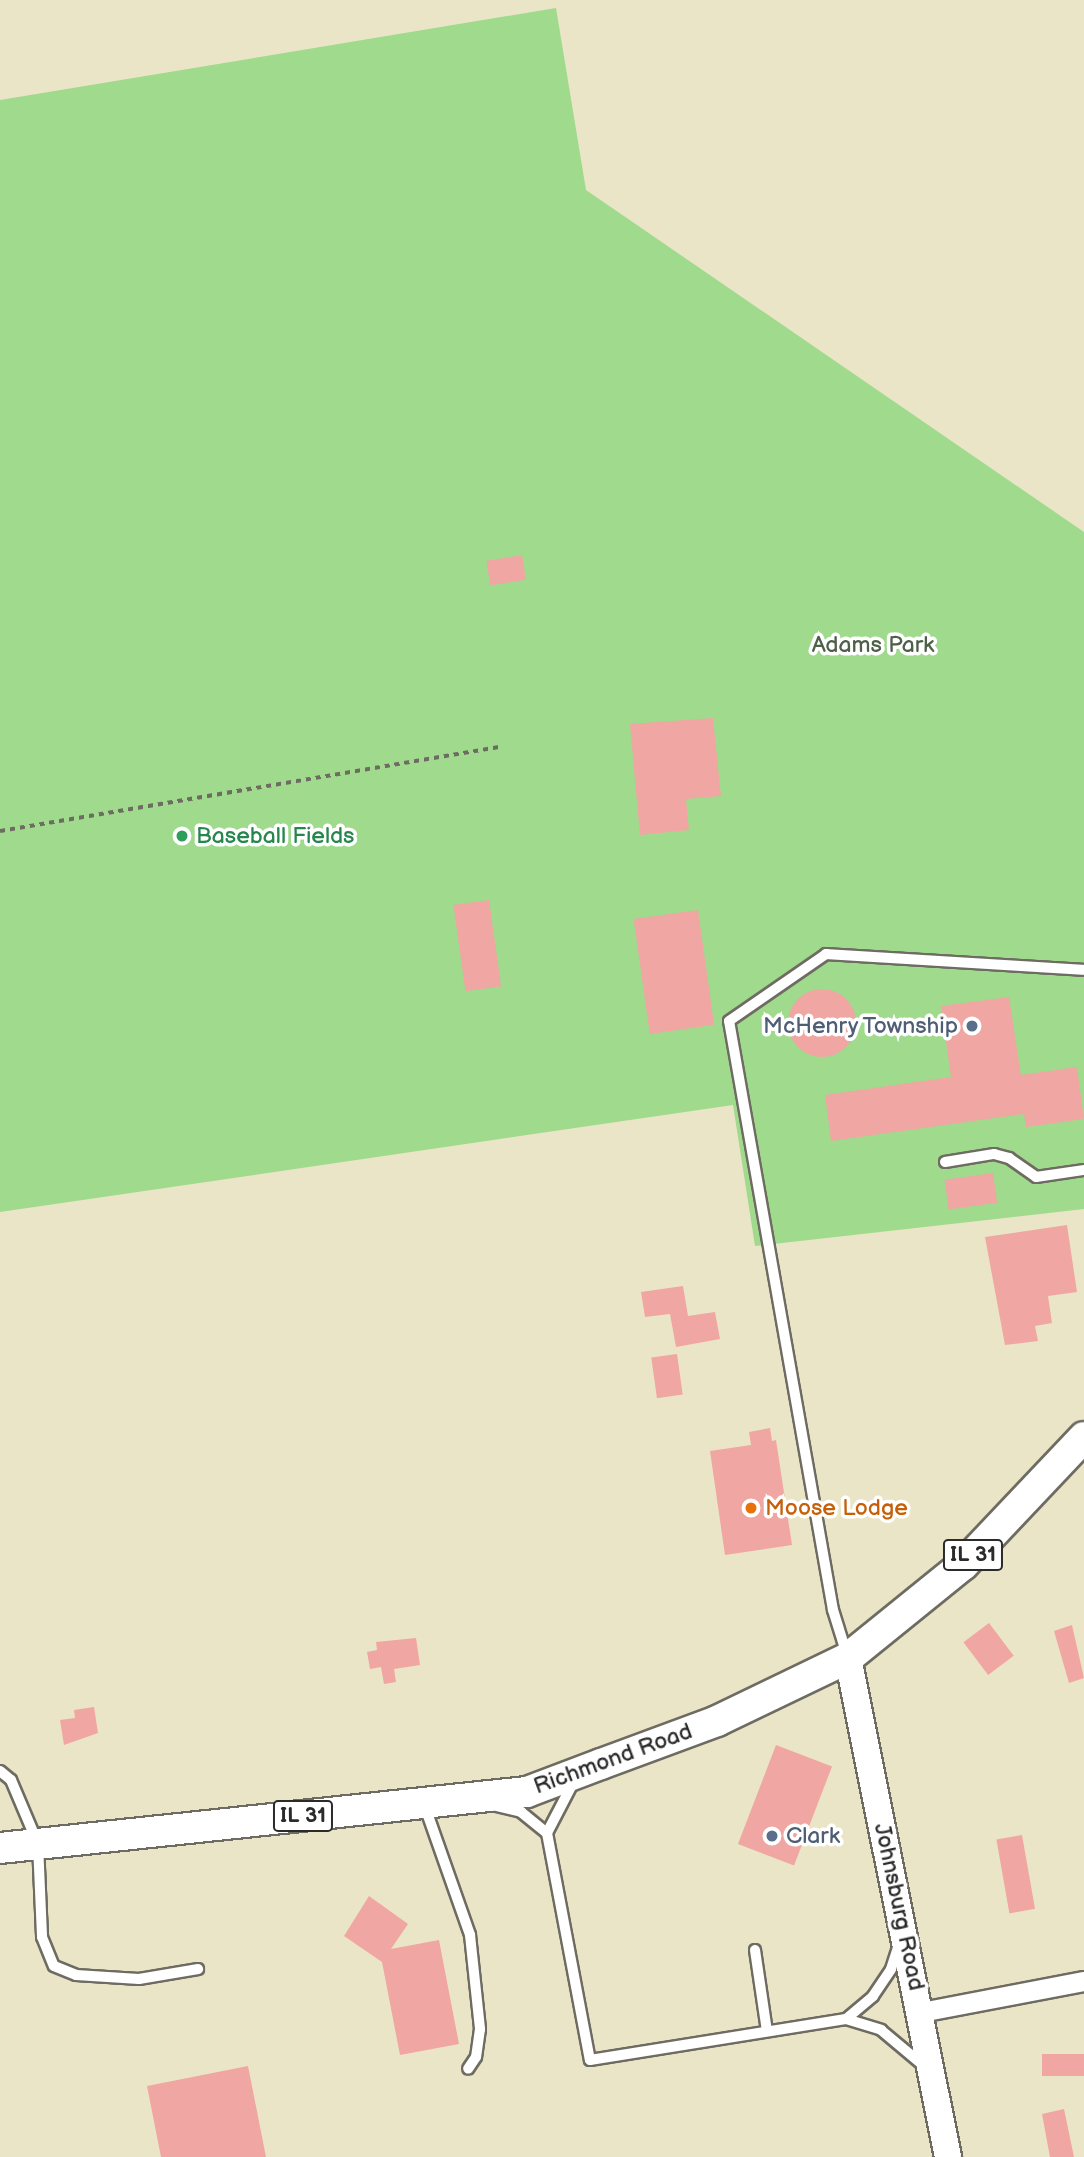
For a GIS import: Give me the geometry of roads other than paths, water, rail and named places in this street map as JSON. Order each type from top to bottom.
[{"type":"main road","name":"Richmond Road","points":[[0,1848],[527,1792],[717,1721],[848,1658],[963,1565],[1084,1437]]},
{"type":"street","name":"Johnsburg Road","points":[[848,1658],[948,2157]]},
{"type":"street","points":[[921,2012],[1084,1981]]},
{"type":"lane","points":[[848,1658],[833,1611],[729,1021],[826,954],[1084,970]]},
{"type":"lane","points":[[945,1162],[994,1154],[1009,1158],[1036,1177],[1084,1170]]},
{"type":"lane","points":[[0,1771],[11,1780],[38,1844],[42,1937],[54,1966],[76,1975],[139,1979],[198,1969]]},
{"type":"lane","points":[[582,1772],[560,1802],[547,1833],[590,2060],[846,2019],[881,2030],[933,2074]]},
{"type":"lane","points":[[468,1798],[521,1812],[547,1833]]},
{"type":"lane","points":[[424,1803],[470,1935],[480,2029],[476,2057],[468,2069]]},
{"type":"lane","points":[[846,2019],[873,1996],[891,1969],[904,1928]]},
{"type":"lane","points":[[755,1951],[767,2031]]},
{"type":"place","name":"Baseball Fields","points":[[182,836]]},
{"type":"place","name":"McHenry Township","points":[[972,1026]]},
{"type":"place","name":"Moose Lodge","points":[[751,1508]]},
{"type":"place","name":"Clark","points":[[772,1836]]},
{"type":"park label","name":"Adams Park","points":[[873,645]]}]
